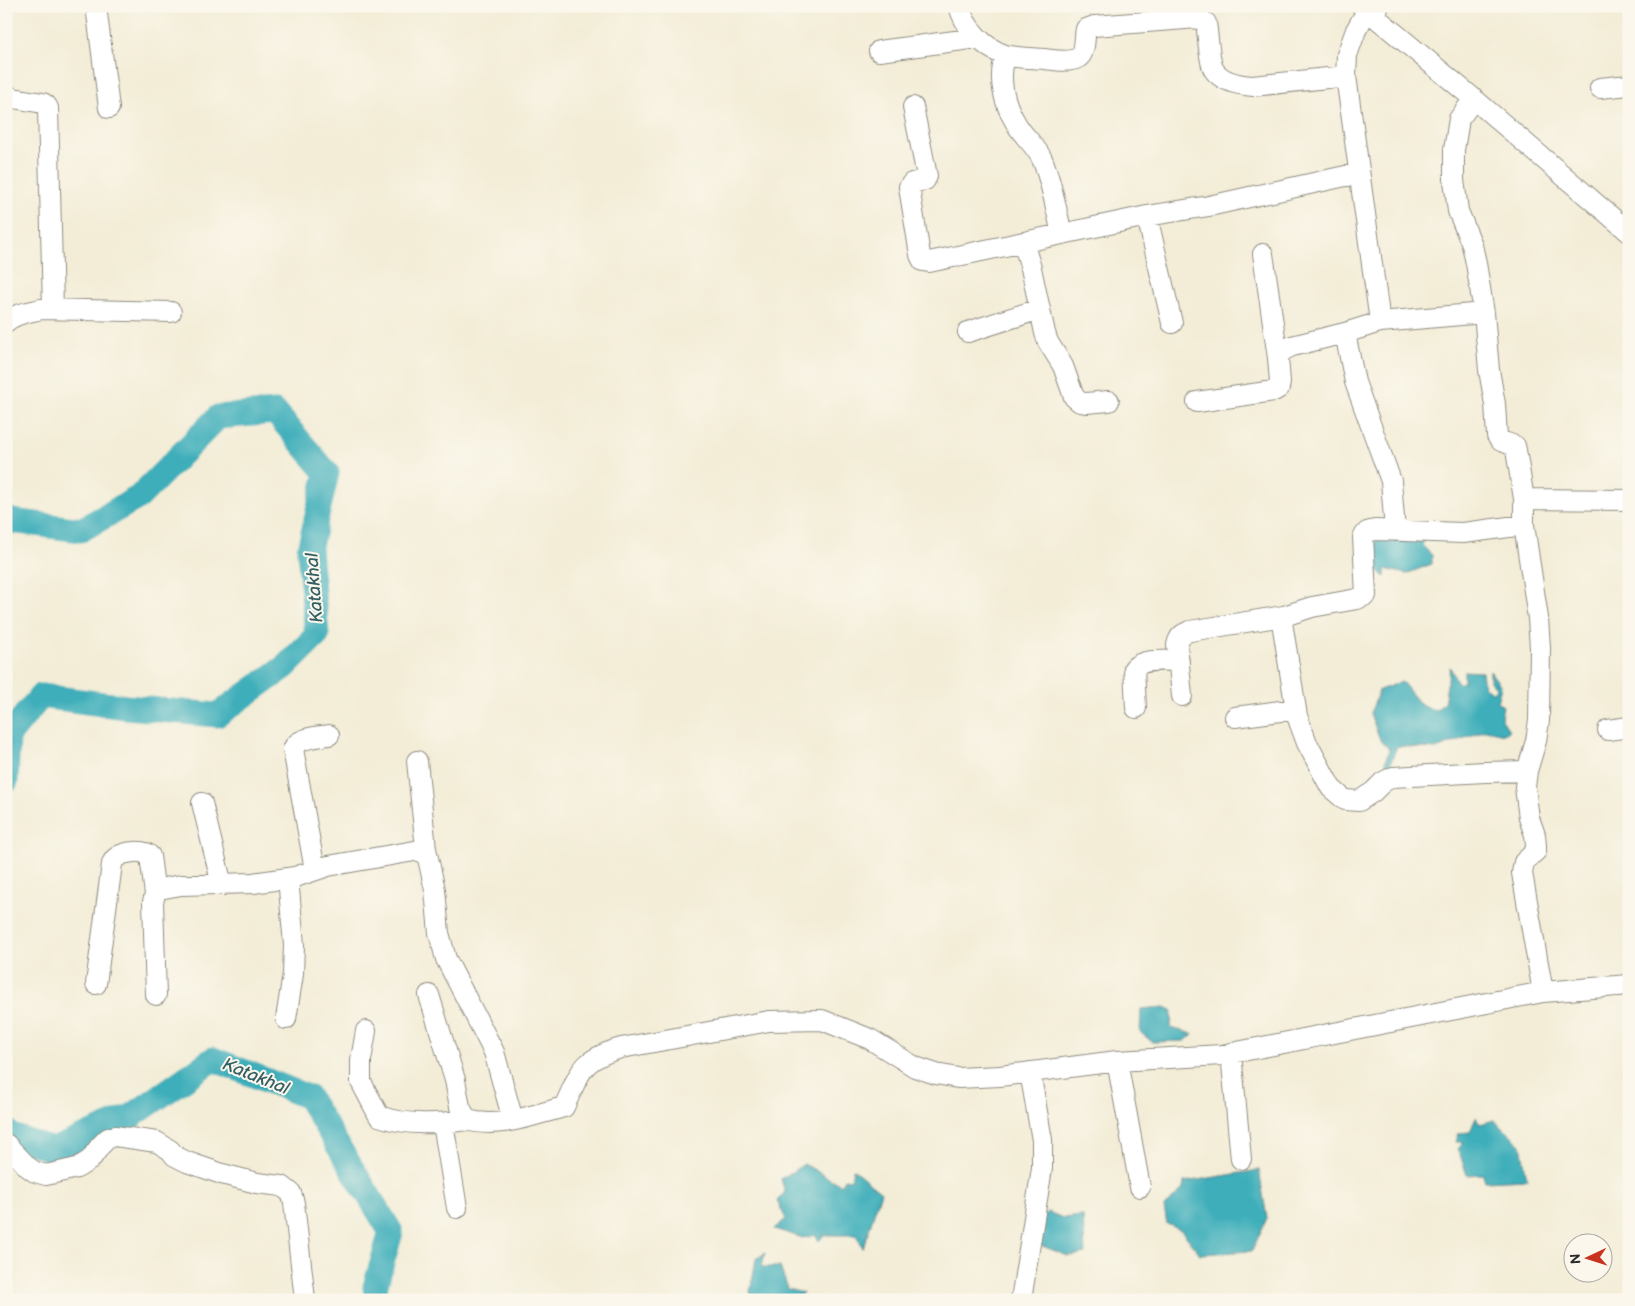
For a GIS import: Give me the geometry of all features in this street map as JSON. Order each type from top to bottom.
[{"type":"street","points":[[96,6],[109,108]]},
{"type":"street","points":[[960,6],[970,28],[978,38],[994,50],[1006,55],[1068,61],[1079,58],[1083,51],[1086,29],[1094,26],[1198,18],[1206,23],[1213,69],[1221,77],[1232,83],[1242,86],[1253,86],[1346,76]]},
{"type":"street","points":[[1380,322],[1346,76],[1347,55],[1353,38],[1370,8],[1629,232]]},
{"type":"street","points":[[880,51],[978,38]]},
{"type":"street","points":[[1006,55],[1002,66],[1006,100],[1017,126],[1042,160],[1062,234]]},
{"type":"street","points":[[1600,88],[1629,85]]},
{"type":"street","points":[[6,94],[14,98],[44,103],[48,108],[53,309]]},
{"type":"street","points":[[1474,99],[1457,127],[1454,150],[1456,198],[1458,212],[1474,254],[1484,313],[1497,436],[1501,441],[1515,446],[1524,499],[1524,525],[1538,618],[1540,648],[1539,726],[1527,771],[1525,787],[1536,840],[1536,852],[1524,862],[1522,873],[1543,992]]},
{"type":"street","points":[[913,107],[927,176],[924,180],[912,183],[909,188],[920,255],[923,261],[929,262],[1147,216],[1209,206],[1359,173]]},
{"type":"street","points":[[1147,216],[1172,323]]},
{"type":"street","points":[[1023,242],[1048,342],[1062,366],[1074,397],[1080,402],[1086,403],[1109,401]]},
{"type":"street","points":[[1197,402],[1274,391],[1279,388],[1278,358],[1263,254]]},
{"type":"street","points":[[968,332],[1040,308]]},
{"type":"street","points":[[6,322],[10,318],[22,313],[53,309],[171,312]]},
{"type":"street","points":[[1278,358],[1282,351],[1292,346],[1380,322],[1484,313]]},
{"type":"street","points":[[1345,333],[1355,382],[1391,481],[1396,531]]},
{"type":"street","points":[[1524,499],[1629,500]]},
{"type":"street","points":[[1182,696],[1177,645],[1182,634],[1190,631],[1284,616],[1312,606],[1362,598],[1366,595],[1363,537],[1367,532],[1463,533],[1524,525]]},
{"type":"street","points":[[1284,616],[1282,622],[1296,709],[1307,743],[1332,788],[1345,800],[1359,801],[1374,792],[1383,782],[1393,777],[1527,771]]},
{"type":"street","points":[[1136,708],[1134,668],[1138,664],[1148,662],[1179,660]]},
{"type":"street","points":[[1234,717],[1296,709]]},
{"type":"street","points":[[1608,730],[1629,727]]},
{"type":"street","points":[[315,870],[293,749],[301,741],[330,735]]},
{"type":"street","points":[[417,761],[426,849],[435,890],[439,933],[446,959],[494,1052],[513,1120]]},
{"type":"street","points":[[202,803],[222,885]]},
{"type":"street","points":[[155,894],[165,886],[222,885],[288,878],[315,870],[426,849]]},
{"type":"street","points":[[96,984],[112,864],[115,858],[120,856],[143,852],[150,856],[155,894],[153,902],[156,995]]},
{"type":"street","points":[[286,1019],[293,974],[294,945],[288,878]]},
{"type":"street","points":[[366,1031],[361,1060],[361,1082],[379,1116],[435,1124],[467,1120],[479,1124],[513,1120],[564,1107],[584,1066],[601,1054],[621,1048],[769,1021],[822,1020],[870,1039],[914,1067],[958,1078],[1000,1076],[1117,1061],[1231,1053],[1543,992],[1629,985]]},
{"type":"street","points":[[429,995],[460,1107],[467,1120]]},
{"type":"street","points":[[1231,1053],[1241,1159]]},
{"type":"street","points":[[1117,1061],[1140,1187]]},
{"type":"street","points":[[1021,1300],[1042,1168],[1042,1140],[1030,1072]]},
{"type":"street","points":[[443,1123],[457,1208]]},
{"type":"street","points":[[6,1144],[28,1167],[46,1175],[77,1168],[90,1160],[108,1138],[115,1136],[133,1137],[157,1142],[181,1159],[222,1174],[257,1183],[282,1186],[291,1193],[294,1204],[305,1300]]},
{"type":"water","points":[[1380,536],[1412,542],[1426,537],[1422,545],[1432,555],[1432,564],[1406,574],[1385,569],[1385,577],[1371,566],[1371,549]]},
{"type":"water","points":[[1450,667],[1458,684],[1464,681],[1464,671],[1482,672],[1484,687],[1493,692],[1497,687],[1490,682],[1490,671],[1501,686],[1497,702],[1503,706],[1501,718],[1509,730],[1504,734],[1486,730],[1436,749],[1397,746],[1388,770],[1385,762],[1390,749],[1381,742],[1370,714],[1379,690],[1402,682],[1422,706],[1436,710],[1444,703]]},
{"type":"water","points":[[1164,1007],[1172,1010],[1171,1028],[1193,1034],[1185,1041],[1152,1042],[1140,1032],[1141,1009]]},
{"type":"water","points":[[1476,1117],[1480,1124],[1494,1120],[1521,1144],[1527,1179],[1485,1181],[1483,1174],[1467,1175],[1458,1149],[1464,1142],[1456,1142],[1459,1133],[1470,1132]]},
{"type":"water","points":[[804,1164],[841,1185],[844,1179],[851,1180],[853,1169],[881,1192],[863,1248],[856,1235],[824,1235],[819,1241],[816,1235],[803,1238],[774,1229],[786,1219],[777,1201],[785,1192],[781,1179]]},
{"type":"water","points":[[1259,1170],[1267,1218],[1252,1251],[1200,1254],[1181,1230],[1167,1224],[1164,1207],[1183,1189],[1184,1182]]},
{"type":"water","points":[[1048,1212],[1063,1218],[1083,1216],[1085,1254],[1068,1256],[1032,1242],[1033,1226]]},
{"type":"water","points":[[765,1253],[762,1267],[780,1267],[788,1289],[803,1293],[794,1300],[753,1300],[750,1292],[756,1259]]},
{"type":"waterway","name":"Katakhal","points":[[6,518],[12,521],[81,530],[139,497],[218,417],[275,412],[327,473],[309,550],[317,635],[285,667],[217,715],[126,707],[41,696],[8,736],[6,781]]},
{"type":"waterway","name":"Katakhal","points":[[6,1130],[7,1134],[53,1150],[132,1116],[213,1059],[308,1097],[391,1232],[375,1287],[377,1300]]}]
